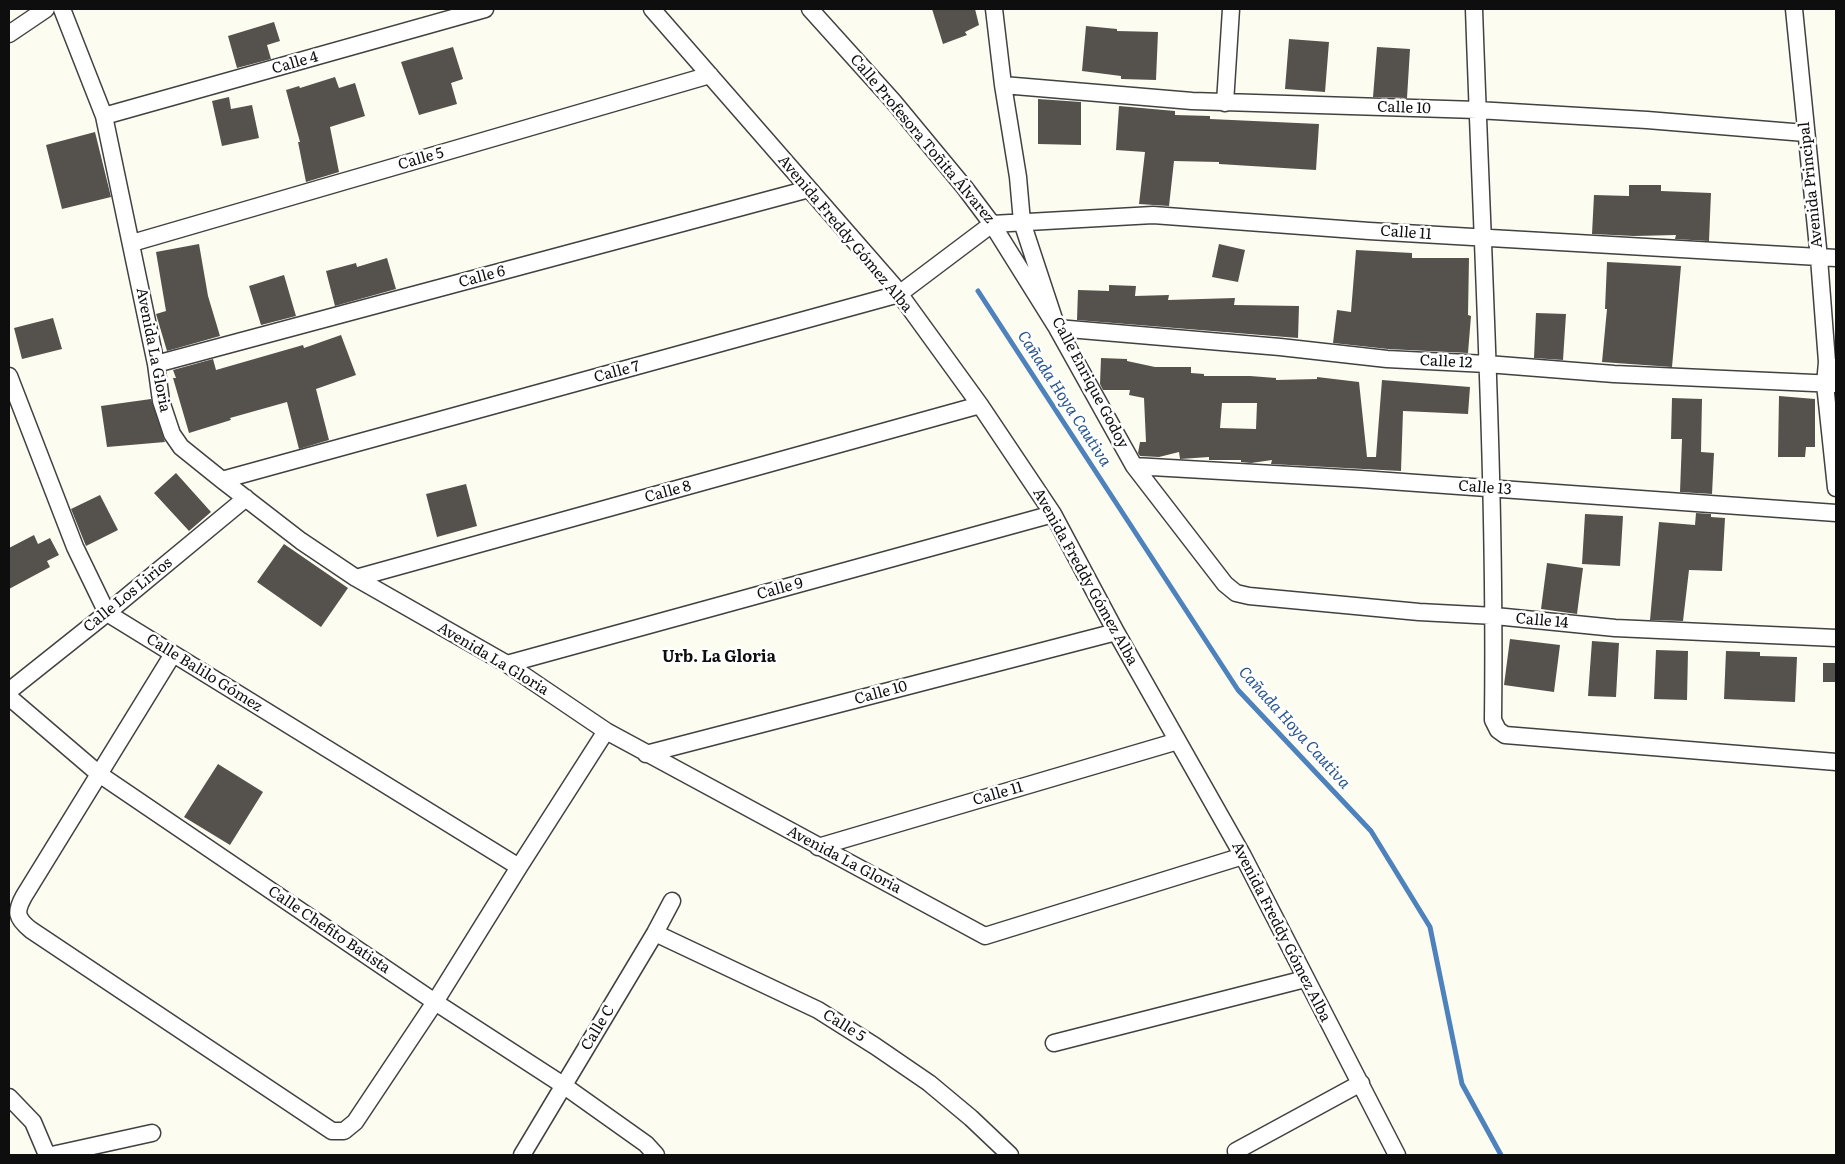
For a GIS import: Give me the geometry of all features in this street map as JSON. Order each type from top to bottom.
[{"type":"street","points":[[9,34],[46,9]]},
{"type":"street","name":"Avenida La Gloria","points":[[62,9],[104,116],[132,243],[156,364],[161,401],[172,434],[181,447],[301,541],[356,578],[507,664],[606,731],[984,936],[1243,856]]},
{"type":"street","name":"Calle 4","points":[[104,116],[485,9]]},
{"type":"street","name":"Avenida Freddy Gómez Alba","points":[[652,9],[899,294],[980,405],[1053,514],[1116,632],[1243,856],[1397,1155]]},
{"type":"street","name":"Calle Profesora Toñita Álvarez","points":[[810,9],[893,101],[965,188],[992,224],[1057,328]]},
{"type":"street","name":"Calle Enrique Godoy","points":[[994,9],[1003,85],[1018,177],[1022,222],[1057,328],[1134,466],[1225,584],[1236,593],[1249,596]]},
{"type":"street","points":[[1225,103],[1231,9]]},
{"type":"street","points":[[1474,9],[1495,616],[1493,720],[1498,730],[1505,735],[1836,762]]},
{"type":"street","name":"Avenida Principal","points":[[1794,9],[1831,375],[1836,488]]},
{"type":"street","name":"Calle 5","points":[[132,243],[710,75]]},
{"type":"street","name":"Calle 10","points":[[1003,85],[1225,103],[1477,110],[1646,120],[1806,133]]},
{"type":"street","name":"Calle 6","points":[[156,364],[809,190]]},
{"type":"street","name":"Calle 11","points":[[992,224],[1153,215],[1482,238],[1836,258]]},
{"type":"street","name":"Calle 7","points":[[222,480],[899,294],[992,224]]},
{"type":"street","name":"Calle 12","points":[[1057,328],[1280,347],[1387,359],[1487,364],[1614,374],[1831,375]]},
{"type":"street","points":[[9,376],[12,394],[74,547],[108,613]]},
{"type":"street","name":"Calle 8","points":[[356,578],[980,405]]},
{"type":"street","name":"Calle 13","points":[[1134,466],[1491,488],[1836,513]]},
{"type":"street","name":"Calle Los Lirios","points":[[9,691],[108,613],[246,498]]},
{"type":"street","name":"Calle 9","points":[[507,664],[1053,514]]},
{"type":"street","name":"Calle 14","points":[[1249,596],[1419,612],[1495,616],[1615,628],[1836,638]]},
{"type":"street","name":"Calle Balilo Gómez","points":[[108,613],[519,867]]},
{"type":"street","name":"Calle 10","points":[[646,754],[1116,632]]},
{"type":"street","points":[[173,654],[18,907],[18,916],[23,923],[39,935],[332,1131],[344,1131],[355,1122],[435,1002],[606,731]]},
{"type":"street","name":"Calle Chefito Batista","points":[[9,697],[99,774],[435,1002],[563,1085],[646,1144],[656,1155]]},
{"type":"street","name":"Calle 11","points":[[818,847],[1178,741]]},
{"type":"street","name":"Calle C","points":[[522,1155],[656,933],[672,901]]},
{"type":"street","name":"Calle 5","points":[[656,933],[818,1010],[867,1040],[929,1083],[971,1118],[1010,1155]]},
{"type":"street","points":[[1054,1042],[1305,979]]},
{"type":"street","points":[[1238,1155],[1236,1151],[1360,1083]]},
{"type":"street","points":[[9,1097],[33,1122],[47,1155]]},
{"type":"street","points":[[52,1155],[152,1133]]},
{"type":"building","points":[[932,9],[975,9],[979,25],[965,32],[967,35],[943,44]]},
{"type":"building","points":[[274,22],[280,41],[267,45],[271,59],[237,68],[228,36]]},
{"type":"building","points":[[1086,26],[1117,29],[1117,31],[1158,32],[1156,80],[1121,79],[1121,76],[1082,71]]},
{"type":"building","points":[[1289,39],[1329,42],[1325,92],[1285,89]]},
{"type":"building","points":[[453,47],[463,79],[451,83],[457,104],[419,115],[401,62]]},
{"type":"building","points":[[1377,47],[1410,49],[1407,98],[1373,97]]},
{"type":"building","points":[[335,77],[339,88],[355,83],[365,116],[330,127],[339,172],[306,182],[298,142],[300,142],[286,90],[299,86],[300,88]]},
{"type":"building","points":[[229,97],[231,109],[252,105],[259,138],[222,146],[212,101]]},
{"type":"building","points":[[1038,99],[1081,102],[1081,145],[1038,144]]},
{"type":"building","points":[[1119,106],[1175,111],[1175,115],[1210,116],[1210,119],[1319,124],[1316,170],[1219,164],[1219,162],[1174,161],[1169,206],[1139,204],[1145,152],[1116,150]]},
{"type":"building","points":[[95,132],[111,197],[62,209],[46,145]]},
{"type":"building","points":[[1629,185],[1661,185],[1661,191],[1711,193],[1709,241],[1675,239],[1676,235],[1592,234],[1594,195],[1629,196]]},
{"type":"building","points":[[199,244],[208,296],[220,336],[167,351],[156,314],[166,311],[156,252]]},
{"type":"building","points":[[1219,244],[1245,250],[1238,282],[1212,277]]},
{"type":"building","points":[[1356,250],[1412,253],[1412,258],[1469,258],[1468,315],[1471,316],[1468,353],[1388,349],[1333,343],[1337,310],[1351,312]]},
{"type":"building","points":[[387,258],[396,289],[335,306],[326,271],[356,263],[357,267]]},
{"type":"building","points":[[1607,262],[1681,266],[1672,367],[1602,362],[1607,309],[1605,309]]},
{"type":"building","points":[[284,275],[296,316],[261,325],[249,286]]},
{"type":"building","points":[[1109,285],[1136,286],[1135,296],[1169,295],[1168,300],[1235,298],[1234,305],[1299,306],[1298,338],[1077,320],[1078,290],[1109,291]]},
{"type":"building","points":[[1536,313],[1566,314],[1563,360],[1534,358]]},
{"type":"building","points":[[53,318],[62,349],[22,359],[14,328]]},
{"type":"building","points":[[341,335],[356,375],[316,389],[329,440],[299,449],[287,402],[230,418],[231,420],[189,433],[173,378],[176,378],[173,370],[213,359],[216,370],[303,345],[304,348]]},
{"type":"building","points":[[1101,358],[1127,359],[1127,361],[1155,367],[1191,367],[1191,373],[1204,374],[1204,376],[1250,376],[1276,378],[1276,380],[1317,379],[1317,377],[1359,382],[1367,457],[1376,457],[1382,380],[1470,387],[1468,414],[1403,411],[1401,471],[1271,464],[1272,460],[1251,463],[1241,462],[1241,460],[1209,460],[1209,457],[1180,459],[1179,452],[1159,457],[1140,456],[1138,453],[1140,442],[1146,442],[1144,398],[1129,395],[1130,390],[1103,390],[1100,384]],"holes":[[[1222,403],[1257,403],[1256,429],[1220,428]]]},
{"type":"building","points":[[1779,396],[1815,399],[1815,447],[1806,447],[1805,457],[1778,457]]},
{"type":"building","points":[[1672,398],[1702,399],[1701,452],[1714,453],[1712,494],[1680,492],[1682,439],[1671,439]]},
{"type":"building","points":[[151,399],[165,442],[107,447],[101,406]]},
{"type":"building","points":[[176,473],[211,512],[189,531],[154,493]]},
{"type":"building","points":[[466,484],[477,526],[437,537],[426,494]]},
{"type":"building","points":[[100,495],[118,530],[86,546],[71,509]]},
{"type":"building","points":[[1696,513],[1711,514],[1711,517],[1725,518],[1722,571],[1689,570],[1683,621],[1650,620],[1659,522],[1695,525]]},
{"type":"building","points":[[1585,514],[1623,516],[1620,566],[1582,564]]},
{"type":"building","points":[[34,535],[38,544],[50,538],[59,555],[47,561],[50,567],[9,589],[9,548]]},
{"type":"building","points":[[284,544],[348,588],[321,627],[257,582]]},
{"type":"building","points":[[1547,563],[1583,568],[1577,614],[1541,609]]},
{"type":"building","points":[[1510,639],[1560,645],[1554,692],[1504,685]]},
{"type":"building","points":[[1592,641],[1619,643],[1616,697],[1588,696]]},
{"type":"building","points":[[1656,650],[1688,651],[1687,700],[1654,699]]},
{"type":"building","points":[[1726,651],[1760,652],[1760,656],[1797,657],[1795,702],[1724,699]]},
{"type":"building","points":[[1823,663],[1836,663],[1836,682],[1823,682]]},
{"type":"building","points":[[218,764],[263,792],[230,845],[184,817]]},
{"type":"waterway","name":"Cañada Hoya Cautiva","points":[[978,291],[1238,690],[1371,831],[1430,927],[1462,1084],[1501,1155]]},
{"type":"district","name":"Urb. La Gloria","points":[[719,657]]}]
